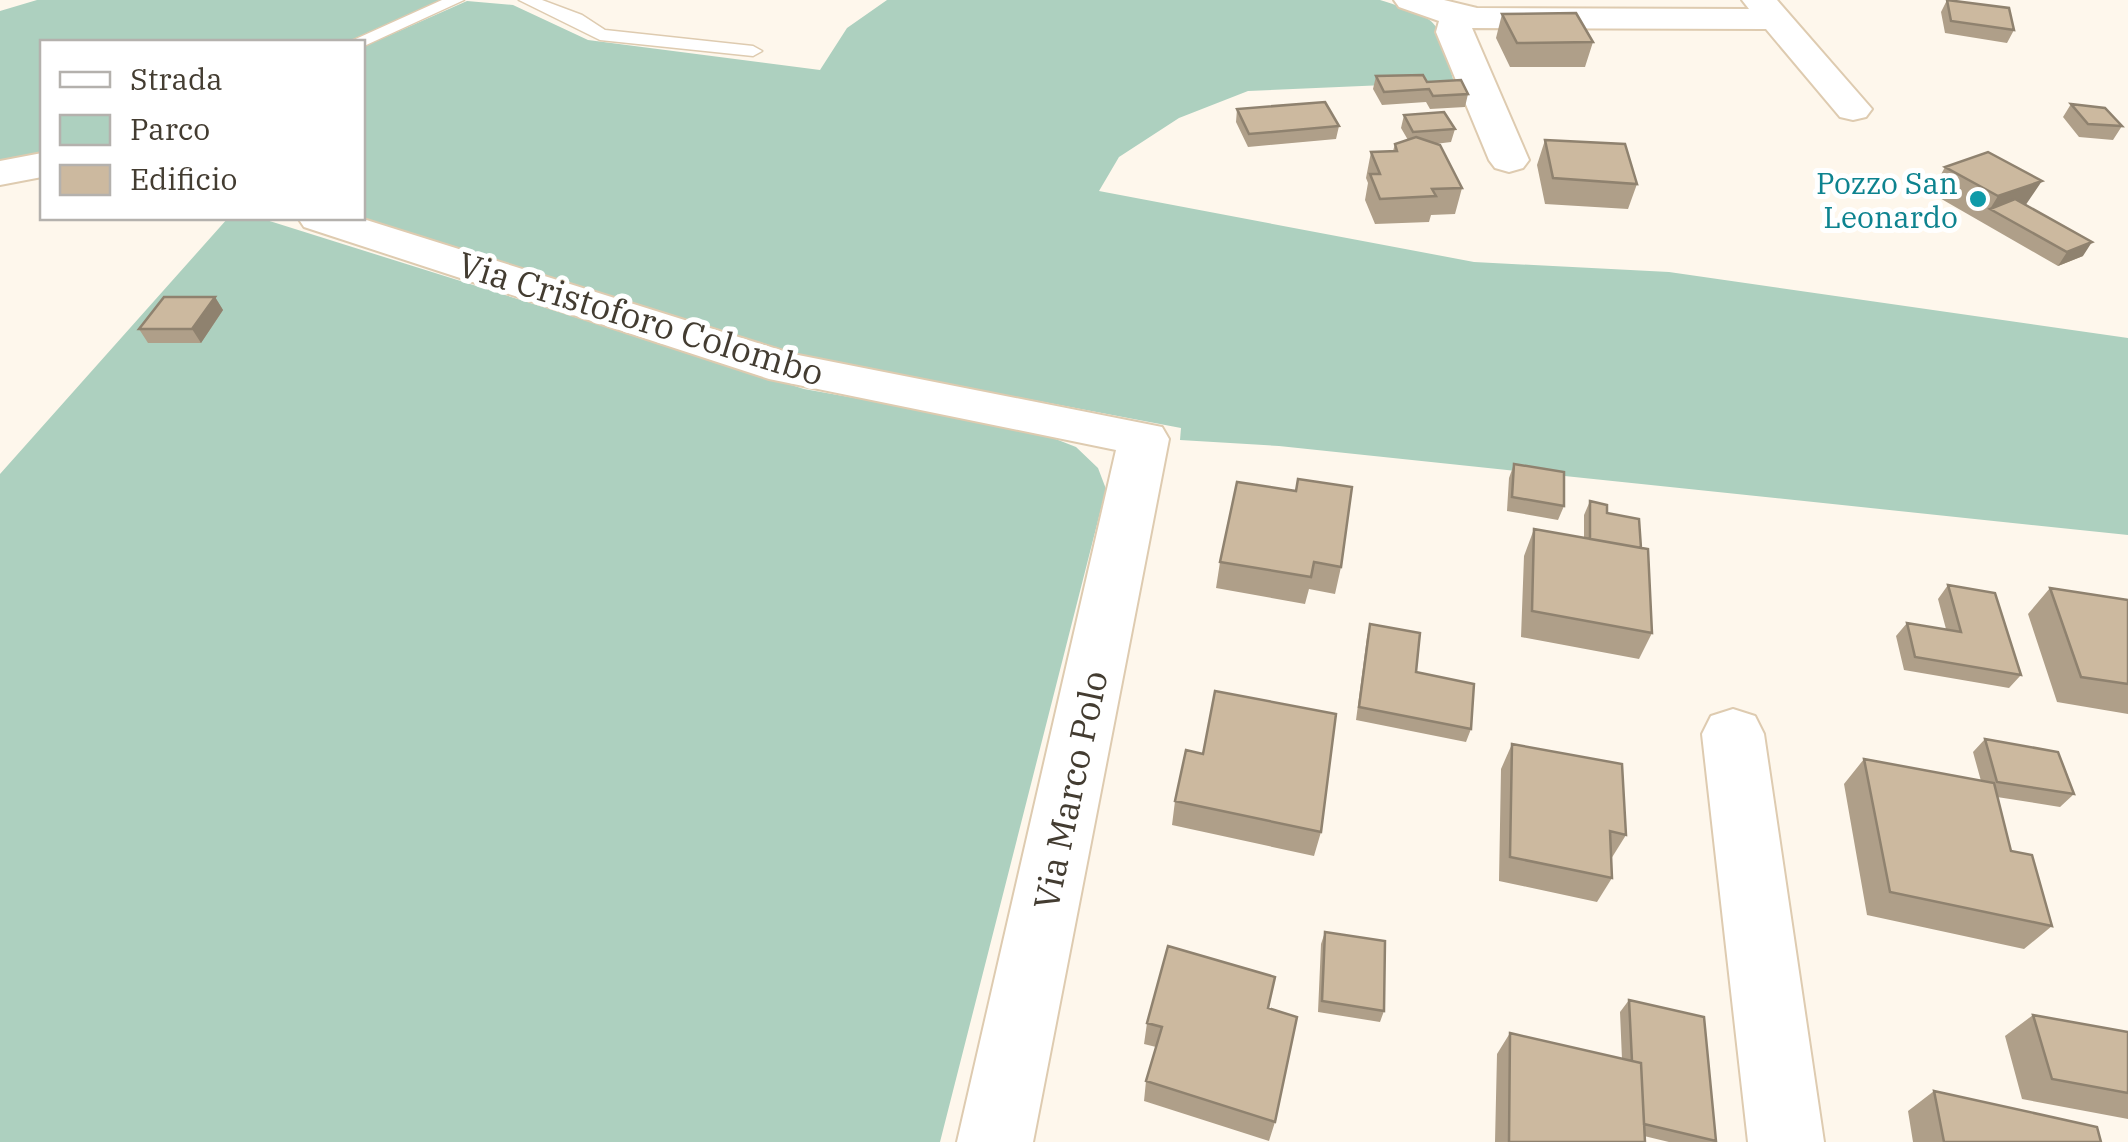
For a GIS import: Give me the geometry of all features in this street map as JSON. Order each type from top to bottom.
[{"type":"street","points":[[1411,0],[1458,16],[1767,10],[1853,108]]},
{"type":"street","points":[[1458,16],[1453,32],[1509,160]]},
{"type":"street","points":[[0,173],[40,165]]},
{"type":"street","name":"Via Cristoforo Colombo","points":[[325,220],[786,368],[1144,439]]},
{"type":"street","name":"Via Marco Polo","points":[[995,1142],[1144,439]]},
{"type":"street","points":[[1733,734],[1786,1142]]},
{"type":"lane","points":[[363,40],[456,0]]},
{"type":"lane","points":[[527,0],[576,19],[600,35],[753,51]]},
{"type":"green space","points":[[37,0],[440,0],[351,40],[40,40],[40,156],[0,165],[0,11]]},
{"type":"green space","points":[[887,0],[1380,0],[1416,12],[1435,25],[1440,34],[1454,82],[1248,91],[1179,118],[1119,157],[1099,191],[1474,262],[1669,272],[2128,338],[2128,535],[1279,446],[1180,440],[1181,428],[784,353],[365,219],[365,46],[467,1],[513,5],[588,40],[820,70],[847,28]]},
{"type":"green space","points":[[226,220],[266,220],[804,389],[1030,429],[1076,447],[1098,468],[1106,489],[940,1142],[0,1142],[0,474]]},
{"type":"building","points":[[1947,0],[2009,8],[2014,30],[1951,21]]},
{"type":"building","points":[[1576,13],[1593,42],[1517,43],[1502,14]]},
{"type":"building","points":[[1423,75],[1427,82],[1461,80],[1468,94],[1433,96],[1429,89],[1384,92],[1376,76]]},
{"type":"building","points":[[1325,102],[1339,126],[1249,134],[1237,109]]},
{"type":"building","points":[[2071,104],[2105,108],[2122,126],[2088,124]]},
{"type":"building","points":[[1444,112],[1455,129],[1413,132],[1404,115]]},
{"type":"building","points":[[1416,137],[1440,145],[1462,188],[1432,189],[1436,196],[1380,199],[1370,174],[1380,174],[1371,152],[1397,151],[1395,144]]},
{"type":"building","points":[[1545,140],[1625,144],[1637,184],[1553,178]]},
{"type":"building","points":[[1988,152],[2042,181],[1998,196],[1945,167]]},
{"type":"building","points":[[2015,199],[2092,242],[2067,252],[1990,209]]},
{"type":"building","points":[[164,297],[215,297],[192,329],[139,329]]},
{"type":"building","points":[[1514,464],[1564,472],[1564,506],[1512,497]]},
{"type":"building","points":[[1298,479],[1352,487],[1341,567],[1314,562],[1311,577],[1220,562],[1237,482],[1296,491]]},
{"type":"building","points":[[1590,501],[1607,505],[1607,513],[1639,519],[1641,548],[1590,539]]},
{"type":"building","points":[[1534,529],[1648,549],[1652,633],[1532,611]]},
{"type":"building","points":[[1948,585],[1995,593],[2021,675],[1915,657],[1907,623],[1961,632]]},
{"type":"building","points":[[2050,588],[2128,600],[2128,684],[2081,677]]},
{"type":"building","points":[[1370,624],[1420,633],[1416,672],[1474,684],[1471,729],[1359,707]]},
{"type":"building","points":[[1215,691],[1336,714],[1321,832],[1175,801],[1186,750],[1203,754]]},
{"type":"building","points":[[1985,739],[2058,752],[2074,794],[1997,782]]},
{"type":"building","points":[[1512,744],[1622,764],[1626,835],[1610,831],[1612,878],[1510,857]]},
{"type":"building","points":[[1864,759],[1994,783],[2011,851],[2032,855],[2052,926],[1890,892]]},
{"type":"building","points":[[1325,932],[1385,941],[1384,1011],[1322,1001]]},
{"type":"building","points":[[1168,946],[1275,977],[1268,1008],[1297,1017],[1275,1122],[1146,1081],[1162,1027],[1147,1023]]},
{"type":"building","points":[[1629,1000],[1704,1017],[1716,1141],[1644,1124],[1641,1063],[1632,1061]]},
{"type":"building","points":[[2033,1015],[2128,1032],[2128,1093],[2052,1079]]},
{"type":"building","points":[[1510,1033],[1641,1063],[1645,1142],[1509,1142]]},
{"type":"building","points":[[1934,1091],[2097,1127],[2101,1142],[1944,1142]]},
{"type":"place","name":"Pozzo San Leonardo","points":[[1978,199]]}]
